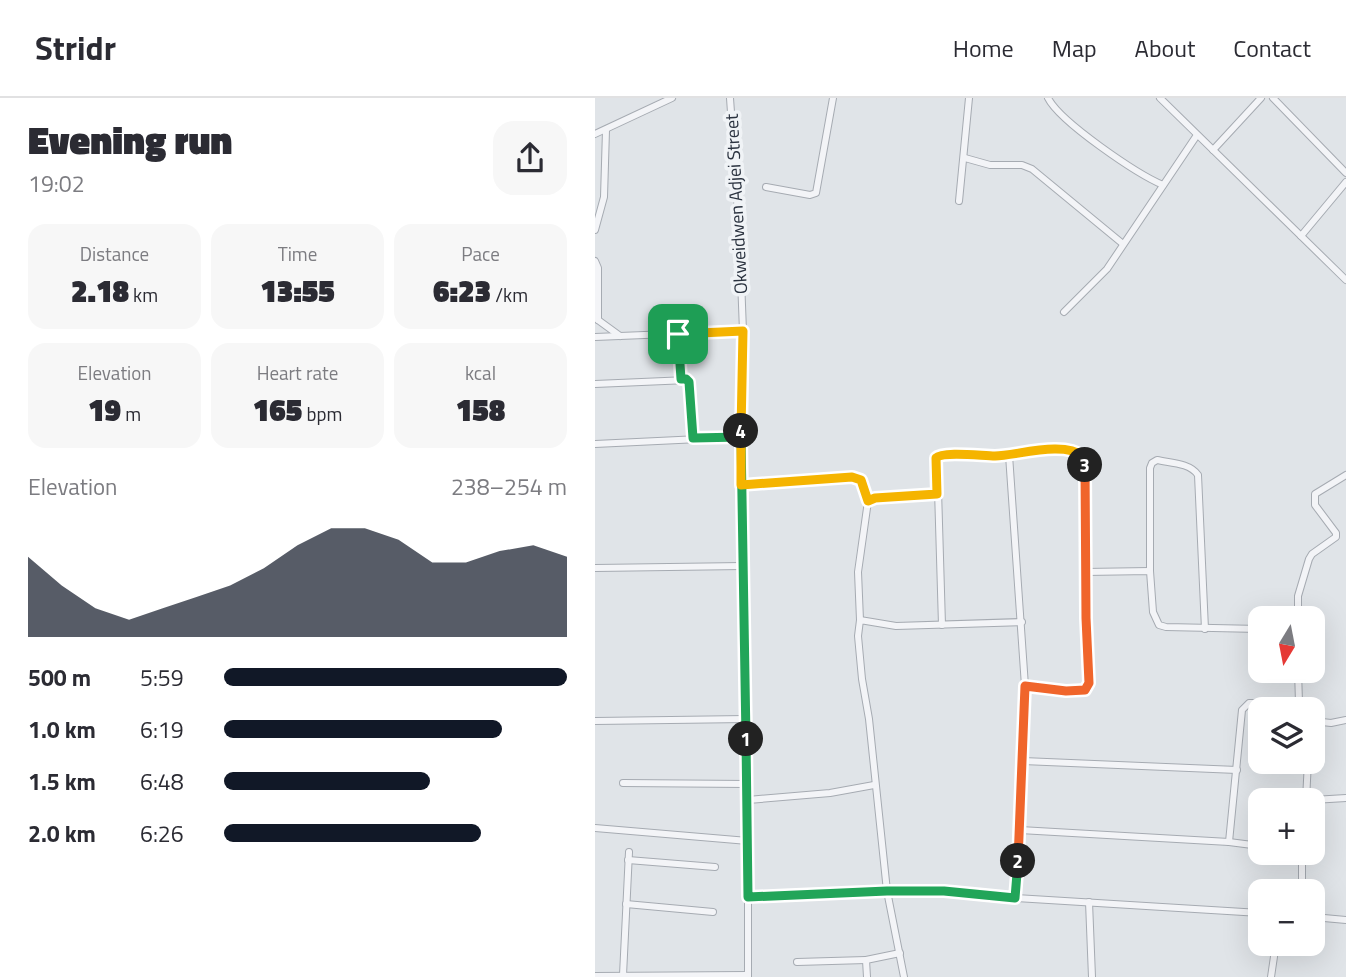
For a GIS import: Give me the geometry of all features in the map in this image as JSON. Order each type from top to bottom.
[{"type":"street","points":[[595,134],[672,98]]},
{"type":"street","name":"Okweidwen Adjei Street","points":[[730,98],[743,331],[741,485],[748,800],[748,976]]},
{"type":"street","points":[[766,187],[810,195],[816,192],[833,98]]},
{"type":"street","points":[[959,201],[969,98]]},
{"type":"street","points":[[1048,98],[1058,111],[1108,151],[1147,178],[1163,185]]},
{"type":"street","points":[[1160,98],[1345,277]]},
{"type":"street","points":[[1213,150],[1261,98]]},
{"type":"street","points":[[1273,98],[1346,173]]},
{"type":"street","points":[[595,230],[604,197],[605,130]]},
{"type":"street","points":[[1064,312],[1107,269],[1197,135]]},
{"type":"street","points":[[965,158],[997,166],[1022,165],[1039,173],[1123,244]]},
{"type":"street","points":[[1301,236],[1346,182]]},
{"type":"street","points":[[595,261],[598,268],[597,321],[619,337]]},
{"type":"street","points":[[595,337],[743,331]]},
{"type":"street","points":[[678,334],[681,379]]},
{"type":"street","points":[[595,384],[686,379],[689,382],[693,438]]},
{"type":"street","points":[[595,444],[741,437]]},
{"type":"street","points":[[942,625],[938,455],[1009,455],[1049,448],[1069,449],[1082,456],[1085,464],[1086,618],[1090,671],[1088,688],[1066,691],[1025,686]]},
{"type":"street","points":[[1009,455],[1025,686],[1015,898]]},
{"type":"street","points":[[1205,629],[1198,475],[1189,466],[1157,460],[1150,468],[1150,570],[1153,612],[1159,625],[1178,629],[1205,629],[1248,629]]},
{"type":"street","points":[[1298,606],[1298,596],[1309,559],[1336,537],[1336,533],[1315,505],[1315,494],[1346,475]]},
{"type":"street","points":[[741,485],[852,477],[861,480],[868,501],[858,572],[858,636],[887,891],[904,977]]},
{"type":"street","points":[[868,501],[875,498],[937,494]]},
{"type":"street","points":[[595,568],[743,566]]},
{"type":"street","points":[[1085,572],[1150,570]]},
{"type":"street","points":[[860,620],[896,626],[1022,622]]},
{"type":"street","points":[[1229,842],[1242,710],[1248,704]]},
{"type":"street","points":[[595,721],[746,719]]},
{"type":"street","points":[[1325,722],[1346,720]]},
{"type":"street","points":[[1023,761],[1237,770]]},
{"type":"street","points":[[623,783],[747,783]]},
{"type":"street","points":[[748,800],[829,793],[874,785]]},
{"type":"street","points":[[1325,799],[1346,798]]},
{"type":"street","points":[[595,828],[748,841]]},
{"type":"street","points":[[1020,830],[1248,844]]},
{"type":"street","points":[[623,975],[629,852]]},
{"type":"street","points":[[628,860],[715,867]]},
{"type":"street","points":[[748,897],[944,891],[1248,912]]},
{"type":"street","points":[[1089,902],[1092,977]]},
{"type":"street","points":[[626,904],[713,912]]},
{"type":"street","points":[[1325,918],[1346,919]]},
{"type":"street","points":[[797,962],[866,960],[900,953]]},
{"type":"street","points":[[1271,977],[1274,956]]},
{"type":"street","points":[[866,960],[867,977]]},
{"type":"street","points":[[595,976],[748,976]]},
{"type":"route","points":[[678,334],[681,379],[689,382],[693,438],[741,437],[741,485],[743,566],[743,628],[748,800],[748,897],[944,891],[1015,898],[1025,686],[1077,692],[1088,688],[1089,683],[1085,464],[1082,456],[1069,449],[1049,448],[1009,455],[938,455],[937,494],[875,498],[868,501],[861,480],[852,477],[741,485],[743,331],[678,334]]}]
